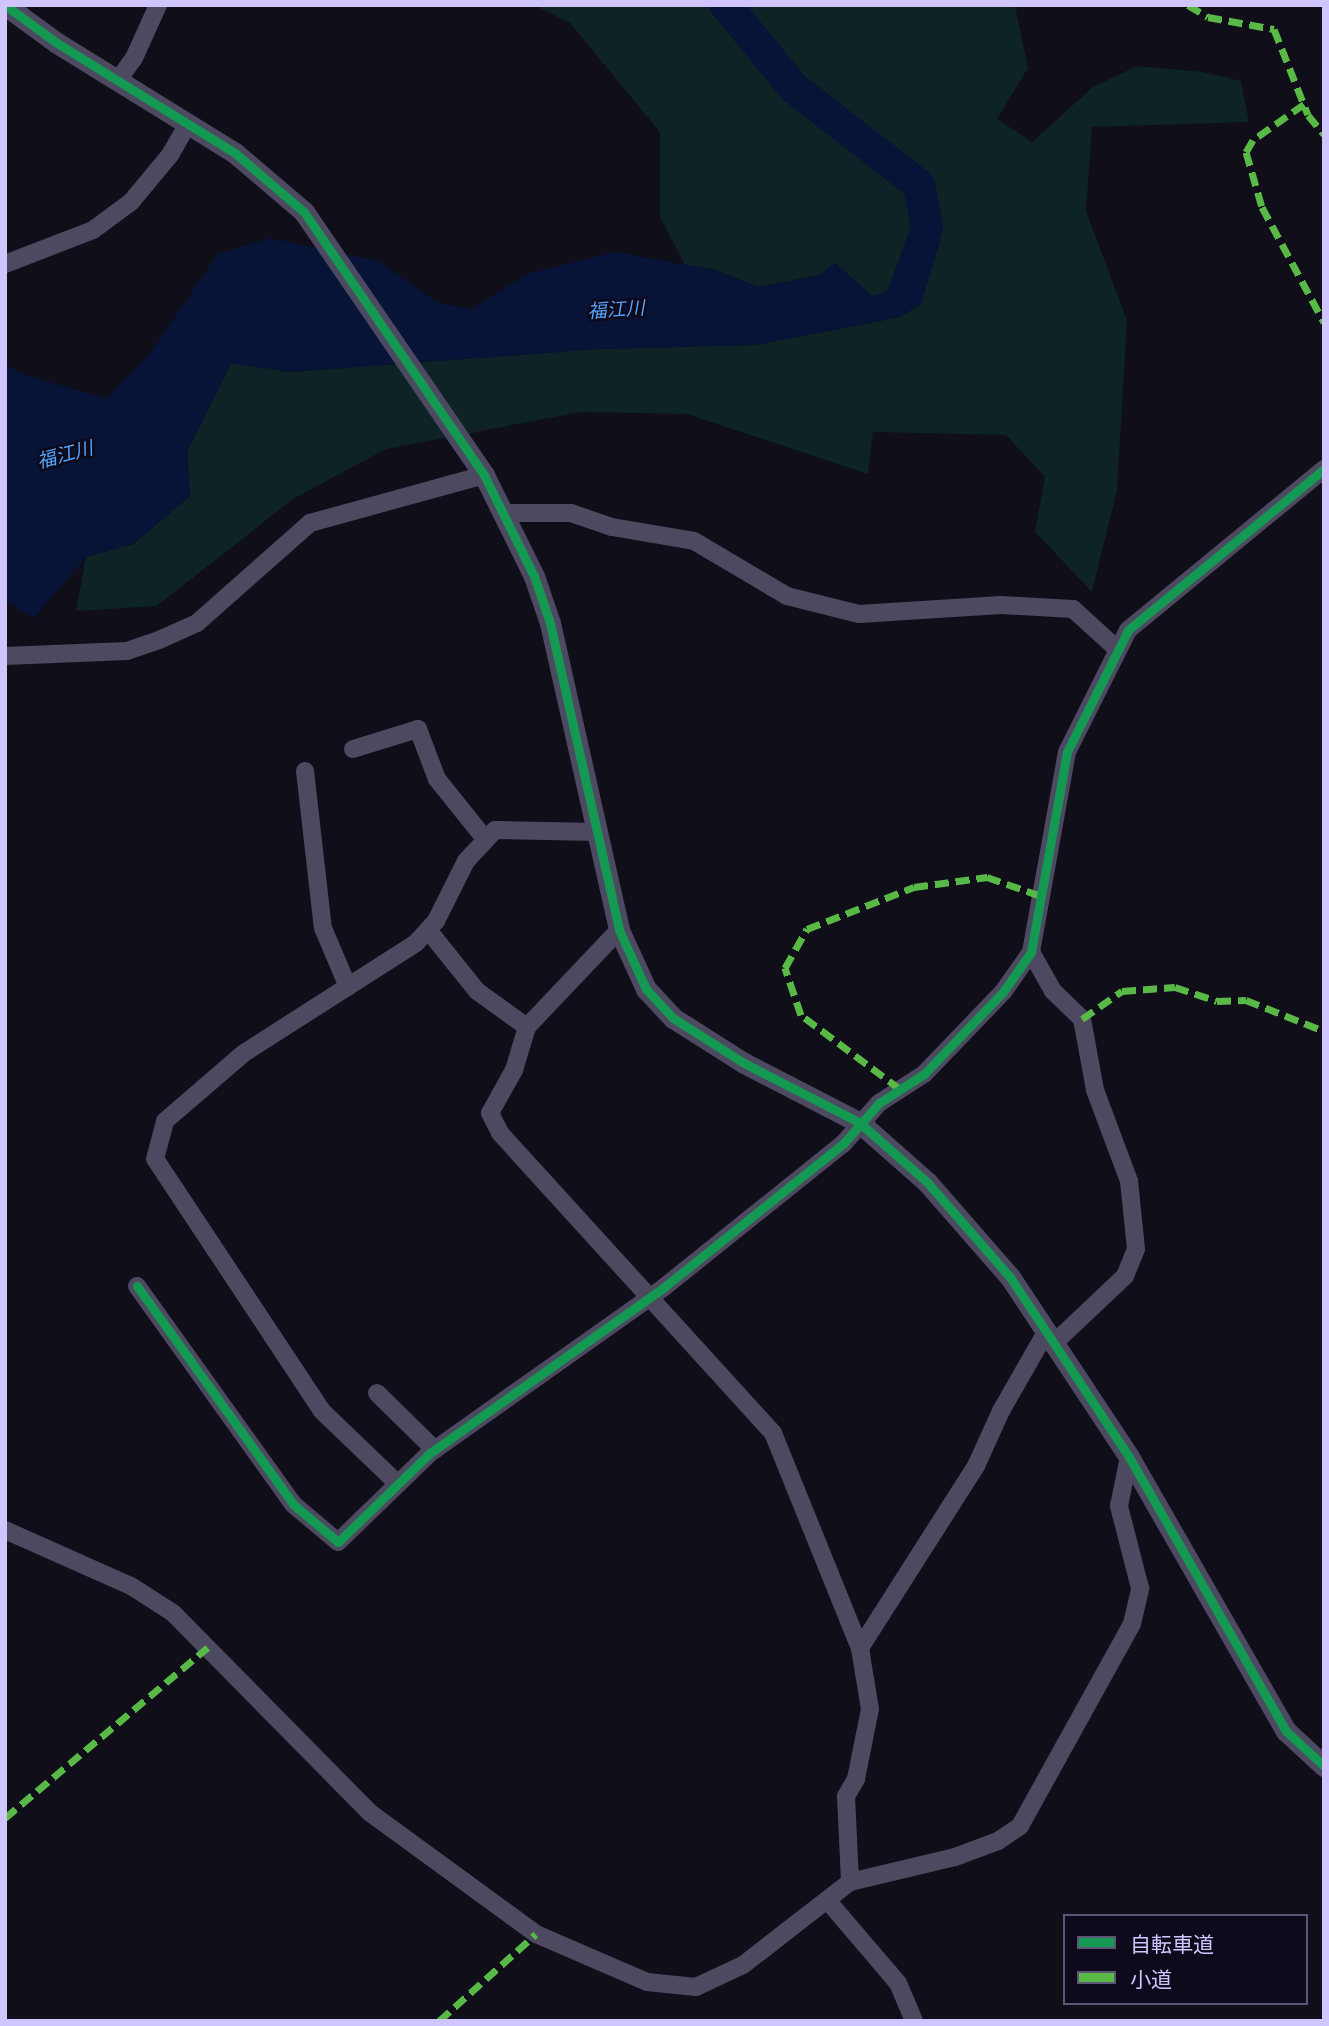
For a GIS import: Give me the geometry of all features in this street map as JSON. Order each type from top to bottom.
[{"type":"street","points":[[5,5],[235,153],[304,212],[484,475],[534,576],[550,623],[619,930],[646,989],[673,1018],[744,1063],[860,1123],[927,1182],[1010,1277],[1048,1340],[1129,1457],[1286,1731],[1324,1766]]},
{"type":"street","points":[[118,80],[134,58],[158,5]]},
{"type":"street","points":[[5,264],[93,230],[131,202],[170,155],[188,124]]},
{"type":"street","points":[[137,1286],[294,1505],[338,1542],[435,1450],[651,1295],[843,1144],[879,1103],[924,1074],[1003,992],[1031,952],[1067,752],[1128,631],[1324,469]]},
{"type":"street","points":[[5,656],[127,651],[159,640],[197,623],[310,523],[484,475]]},
{"type":"street","points":[[503,513],[571,513],[612,527],[694,541],[787,596],[859,614],[1001,605],[1073,610],[1117,649]]},
{"type":"street","points":[[353,749],[418,729],[437,779],[486,840]]},
{"type":"street","points":[[305,772],[323,928],[348,987]]},
{"type":"street","points":[[398,1484],[322,1411],[155,1159],[165,1121],[244,1053],[416,943],[428,930],[466,861],[495,830],[596,831]]},
{"type":"street","points":[[428,930],[477,991],[527,1027]]},
{"type":"street","points":[[619,930],[527,1027],[514,1070],[490,1113],[500,1133],[651,1295],[773,1433],[860,1648],[870,1709],[856,1779],[846,1796],[850,1882]]},
{"type":"street","points":[[860,1648],[976,1466],[1001,1411],[1048,1340],[1125,1276],[1136,1248],[1129,1181],[1095,1090],[1082,1019],[1053,990],[1031,952]]},
{"type":"street","points":[[377,1393],[435,1450]]},
{"type":"street","points":[[5,1530],[131,1586],[173,1613],[369,1812],[536,1934],[648,1982],[696,1987],[743,1965],[850,1882],[955,1857],[998,1841],[1020,1826],[1040,1796],[1103,1670],[1132,1624],[1140,1588],[1119,1506],[1129,1457]]},
{"type":"street","points":[[827,1900],[898,1983],[914,2021]]},
{"type":"green space","points":[[534,5],[1015,6],[1028,68],[997,119],[1032,142],[1093,87],[1137,66],[1203,72],[1241,81],[1249,122],[1092,127],[1086,211],[1127,320],[1117,490],[1092,592],[1035,532],[1045,477],[1006,435],[873,432],[868,474],[687,414],[581,412],[386,449],[293,499],[157,606],[76,611],[86,557],[133,544],[190,496],[187,452],[231,363],[291,372],[598,349],[755,345],[900,317],[921,304],[906,241],[887,293],[872,296],[835,263],[820,275],[758,287],[715,270],[685,265],[660,217],[660,132],[570,23]]},
{"type":"water","points":[[930,203],[941,213],[940,242],[921,304],[900,317],[755,345],[598,349],[291,372],[231,363],[187,452],[190,496],[133,544],[86,557],[34,618],[5,601],[5,364],[19,373],[107,399],[151,352],[218,254],[270,238],[379,261],[436,302],[472,309],[527,274],[615,252],[715,270],[758,287],[820,275],[835,263],[872,296],[887,292],[906,241]]},
{"type":"waterway","name":"福江川","points":[[726,5],[794,88],[919,185],[927,227],[919,252]]},
{"type":"marked path","points":[[1188,5],[1208,17],[1274,29],[1308,115],[1324,134]]},
{"type":"marked path","points":[[1304,104],[1253,140],[1246,152],[1262,207],[1324,322]]},
{"type":"marked path","points":[[900,1089],[801,1015],[785,968],[807,929],[914,887],[987,877],[1044,897]]},
{"type":"marked path","points":[[1082,1019],[1122,991],[1175,987],[1217,1001],[1246,1000],[1324,1031]]},
{"type":"marked path","points":[[5,1818],[208,1647]]},
{"type":"marked path","points":[[439,2021],[536,1934]]},
{"type":"cycle path","points":[[5,5],[57,43],[235,153],[304,212],[484,475],[534,576],[550,623],[619,930],[646,989],[673,1018],[744,1063],[860,1123],[927,1182],[1010,1277],[1129,1457],[1286,1731],[1324,1766]]},
{"type":"cycle path","points":[[137,1286],[294,1505],[338,1542],[430,1453],[663,1288],[843,1144],[879,1103],[924,1074],[1003,992],[1031,952],[1067,752],[1128,630],[1324,469]]}]
